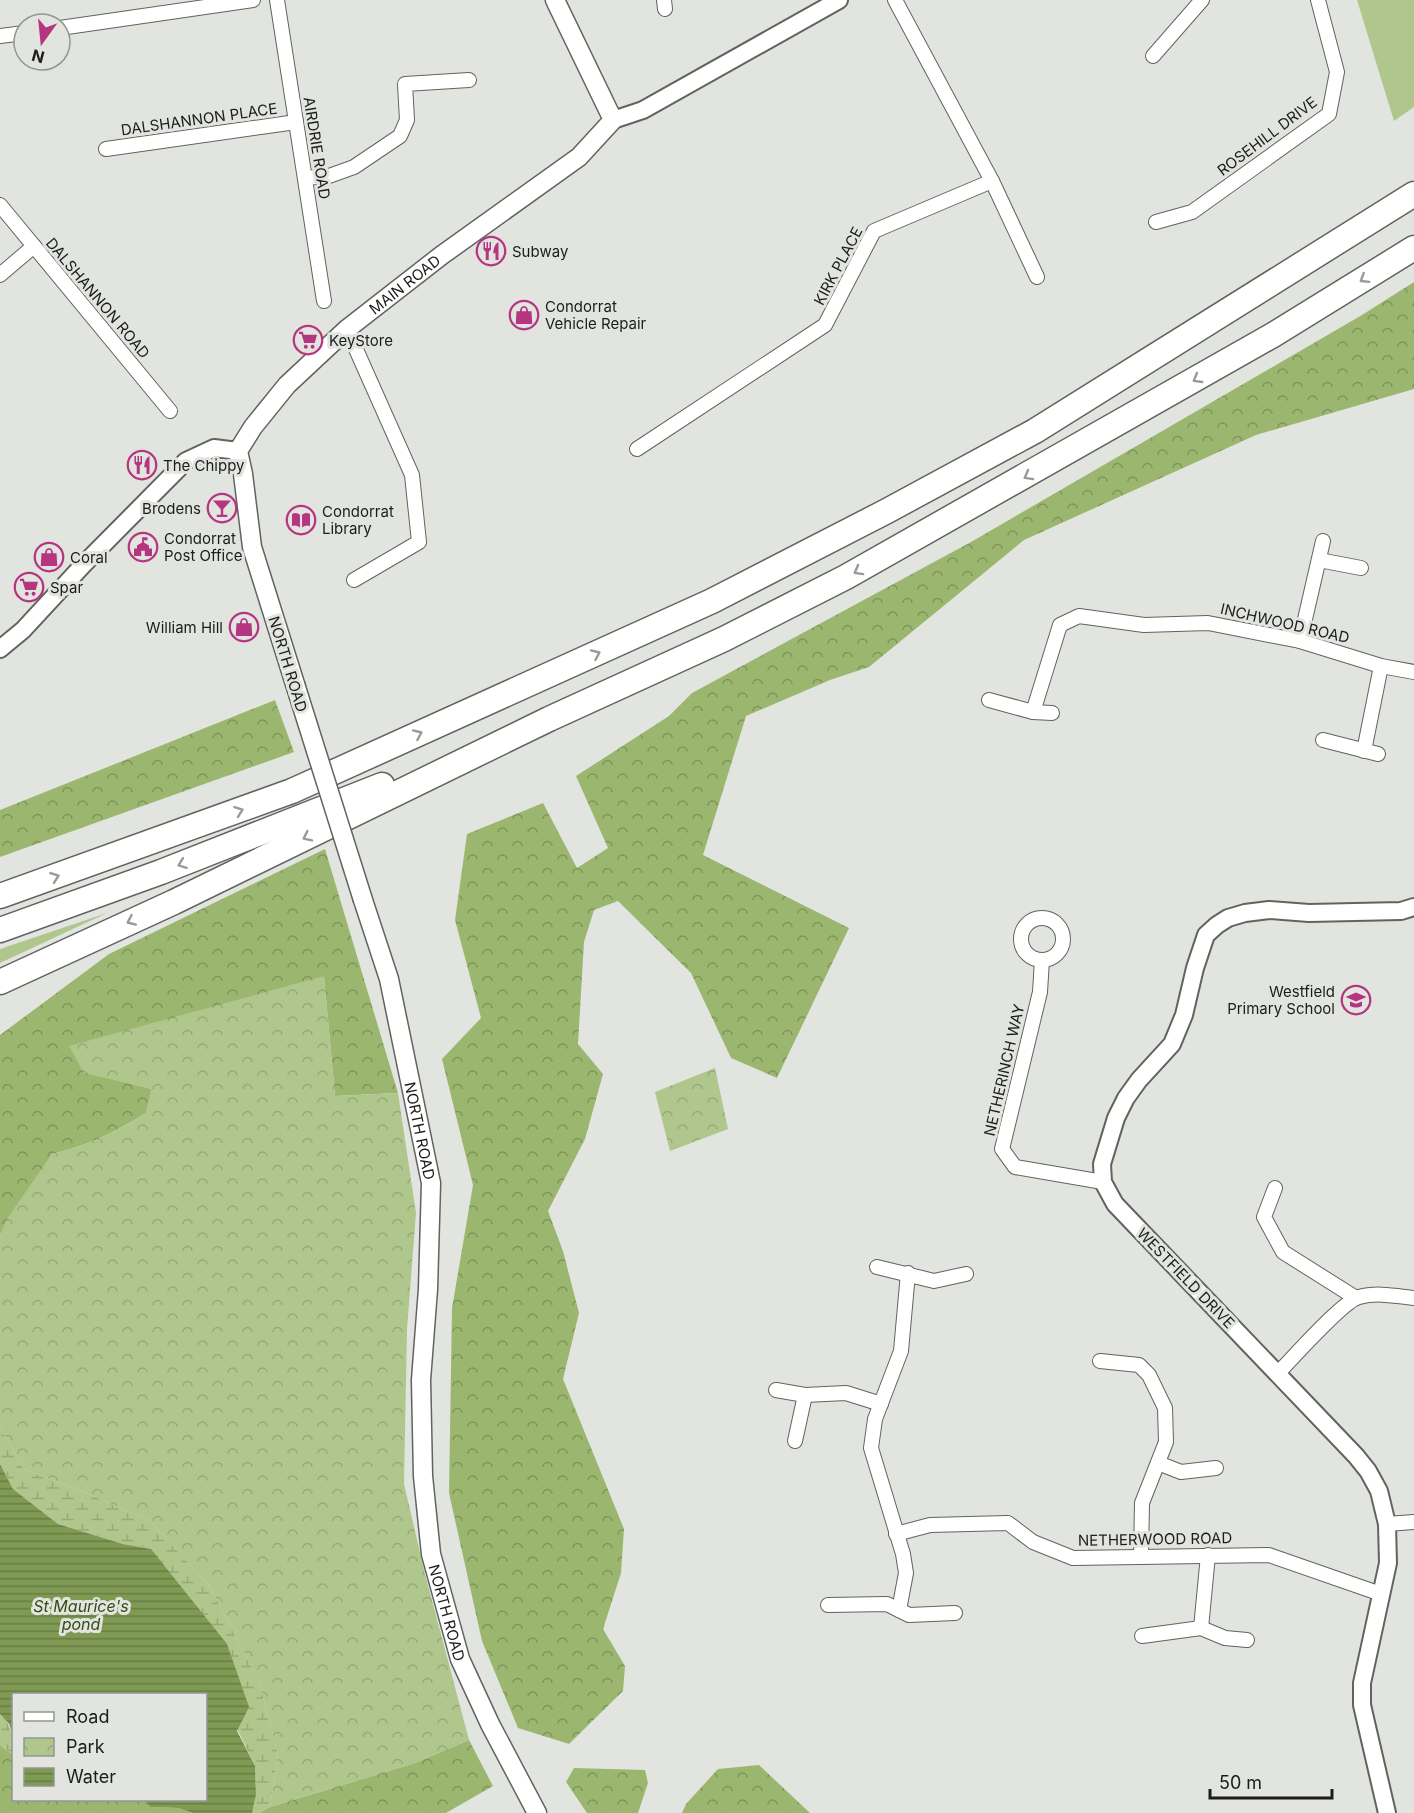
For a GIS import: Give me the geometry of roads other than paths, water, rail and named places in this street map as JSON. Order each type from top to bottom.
[{"type":"highway","points":[[0,896],[292,791],[712,601],[887,511],[1035,431],[1414,194]]},
{"type":"highway","points":[[0,982],[185,897],[549,719],[724,639],[846,577],[1263,341],[1414,248]]},
{"type":"highway","points":[[0,930],[161,872],[549,719]]},
{"type":"main road","points":[[555,0],[613,120]]},
{"type":"main road","name":"MAIN ROAD","points":[[238,451],[253,427],[287,385],[346,329],[442,255],[579,157],[613,120]]},
{"type":"main road","name":"NORTH ROAD","points":[[238,451],[252,547],[388,979],[431,1183],[428,1289],[421,1380],[423,1476],[430,1554],[460,1659],[490,1724],[537,1813]]},
{"type":"street","points":[[72,26],[253,0]]},
{"type":"street","name":"AIRDRIE ROAD","points":[[277,0],[324,301]]},
{"type":"street","name":"MAIN ROAD","points":[[613,120],[643,110],[839,0]]},
{"type":"street","points":[[895,0],[992,181],[1037,277]]},
{"type":"street","points":[[1153,56],[1202,0]]},
{"type":"street","name":"ROSEHILL DRIVE","points":[[1156,222],[1192,212],[1329,114],[1337,72],[1318,0]]},
{"type":"street","points":[[305,178],[328,176],[354,167],[400,136],[407,120],[405,84],[469,80]]},
{"type":"street","name":"DALSHANNON PLACE","points":[[106,148],[296,122]]},
{"type":"street","name":"KIRK PLACE","points":[[637,449],[825,325],[874,231],[992,181]]},
{"type":"street","name":"DALSHANNON ROAD","points":[[0,206],[170,411]]},
{"type":"street","points":[[0,275],[34,246]]},
{"type":"street","points":[[346,329],[412,475],[419,542],[354,580]]},
{"type":"street","points":[[0,649],[23,630],[84,564],[186,461],[214,448],[238,451]]},
{"type":"street","points":[[1300,641],[1323,541]]},
{"type":"street","points":[[1319,560],[1361,568]]},
{"type":"street","name":"INCHWOOD ROAD","points":[[1033,712],[1060,625],[1079,616],[1144,625],[1208,623],[1300,641],[1381,666],[1414,672]]},
{"type":"street","points":[[1323,740],[1371,752],[1381,666]]},
{"type":"street","points":[[989,700],[1033,712],[1052,713]]},
{"type":"street","points":[[1103,1182],[1102,1164],[1116,1118],[1126,1098],[1139,1080],[1172,1044],[1184,1015],[1195,968],[1206,935],[1217,925],[1228,918],[1261,911],[1309,913],[1401,911],[1414,907]]},
{"type":"street","name":"NETHERINCH WAY","points":[[1042,960],[1040,992],[1002,1149],[1015,1167],[1103,1182]]},
{"type":"street","name":"WESTFIELD DRIVE","points":[[1103,1182],[1115,1204],[1278,1373],[1368,1471],[1379,1491],[1387,1524],[1388,1563],[1362,1683],[1362,1705],[1387,1813]]},
{"type":"street","points":[[1275,1188],[1264,1217],[1283,1252],[1356,1298]]},
{"type":"street","points":[[878,1267],[934,1281],[966,1274]]},
{"type":"street","points":[[899,1610],[906,1574],[903,1554],[871,1448],[875,1419],[901,1351],[908,1273]]},
{"type":"street","points":[[1278,1373],[1334,1316],[1356,1298],[1375,1294],[1414,1298]]},
{"type":"street","points":[[1100,1361],[1139,1365],[1149,1375],[1165,1408],[1166,1442],[1142,1503],[1141,1557]]},
{"type":"street","points":[[776,1390],[805,1395],[846,1393],[881,1404]]},
{"type":"street","points":[[795,1441],[805,1395]]},
{"type":"street","points":[[1158,1463],[1181,1472],[1216,1468]]},
{"type":"street","points":[[1387,1524],[1414,1522]]},
{"type":"street","name":"NETHERWOOD ROAD","points":[[896,1534],[930,1525],[1008,1523],[1033,1542],[1073,1558],[1269,1555],[1382,1594]]},
{"type":"street","points":[[1201,1628],[1208,1555]]},
{"type":"street","points":[[828,1605],[887,1604],[909,1615],[955,1613]]},
{"type":"street","points":[[1142,1636],[1201,1628],[1225,1638],[1247,1640]]},
{"type":"water","name":"St Maurice's pond","points":[[0,1464],[13,1489],[58,1524],[123,1544],[151,1549],[227,1644],[249,1707],[237,1731],[255,1766],[256,1795],[252,1813],[193,1813],[178,1808],[151,1807],[145,1801],[207,1801],[207,1693],[12,1693],[12,1732],[0,1714]]},
{"type":"place","name":"Subway","points":[[491,251]]},
{"type":"place","name":"Condorrat Vehicle Repair","points":[[524,315]]},
{"type":"place","name":"KeyStore","points":[[308,340]]},
{"type":"place","name":"The Chippy","points":[[142,465]]},
{"type":"place","name":"Brodens","points":[[222,508]]},
{"type":"place","name":"Condorrat Library","points":[[301,520]]},
{"type":"place","name":"Condorrat Post Office","points":[[143,547]]},
{"type":"place","name":"Coral","points":[[49,557]]},
{"type":"place","name":"Spar","points":[[29,587]]},
{"type":"place","name":"William Hill","points":[[244,627]]},
{"type":"place","name":"Westfield Primary School","points":[[1356,1000]]}]
